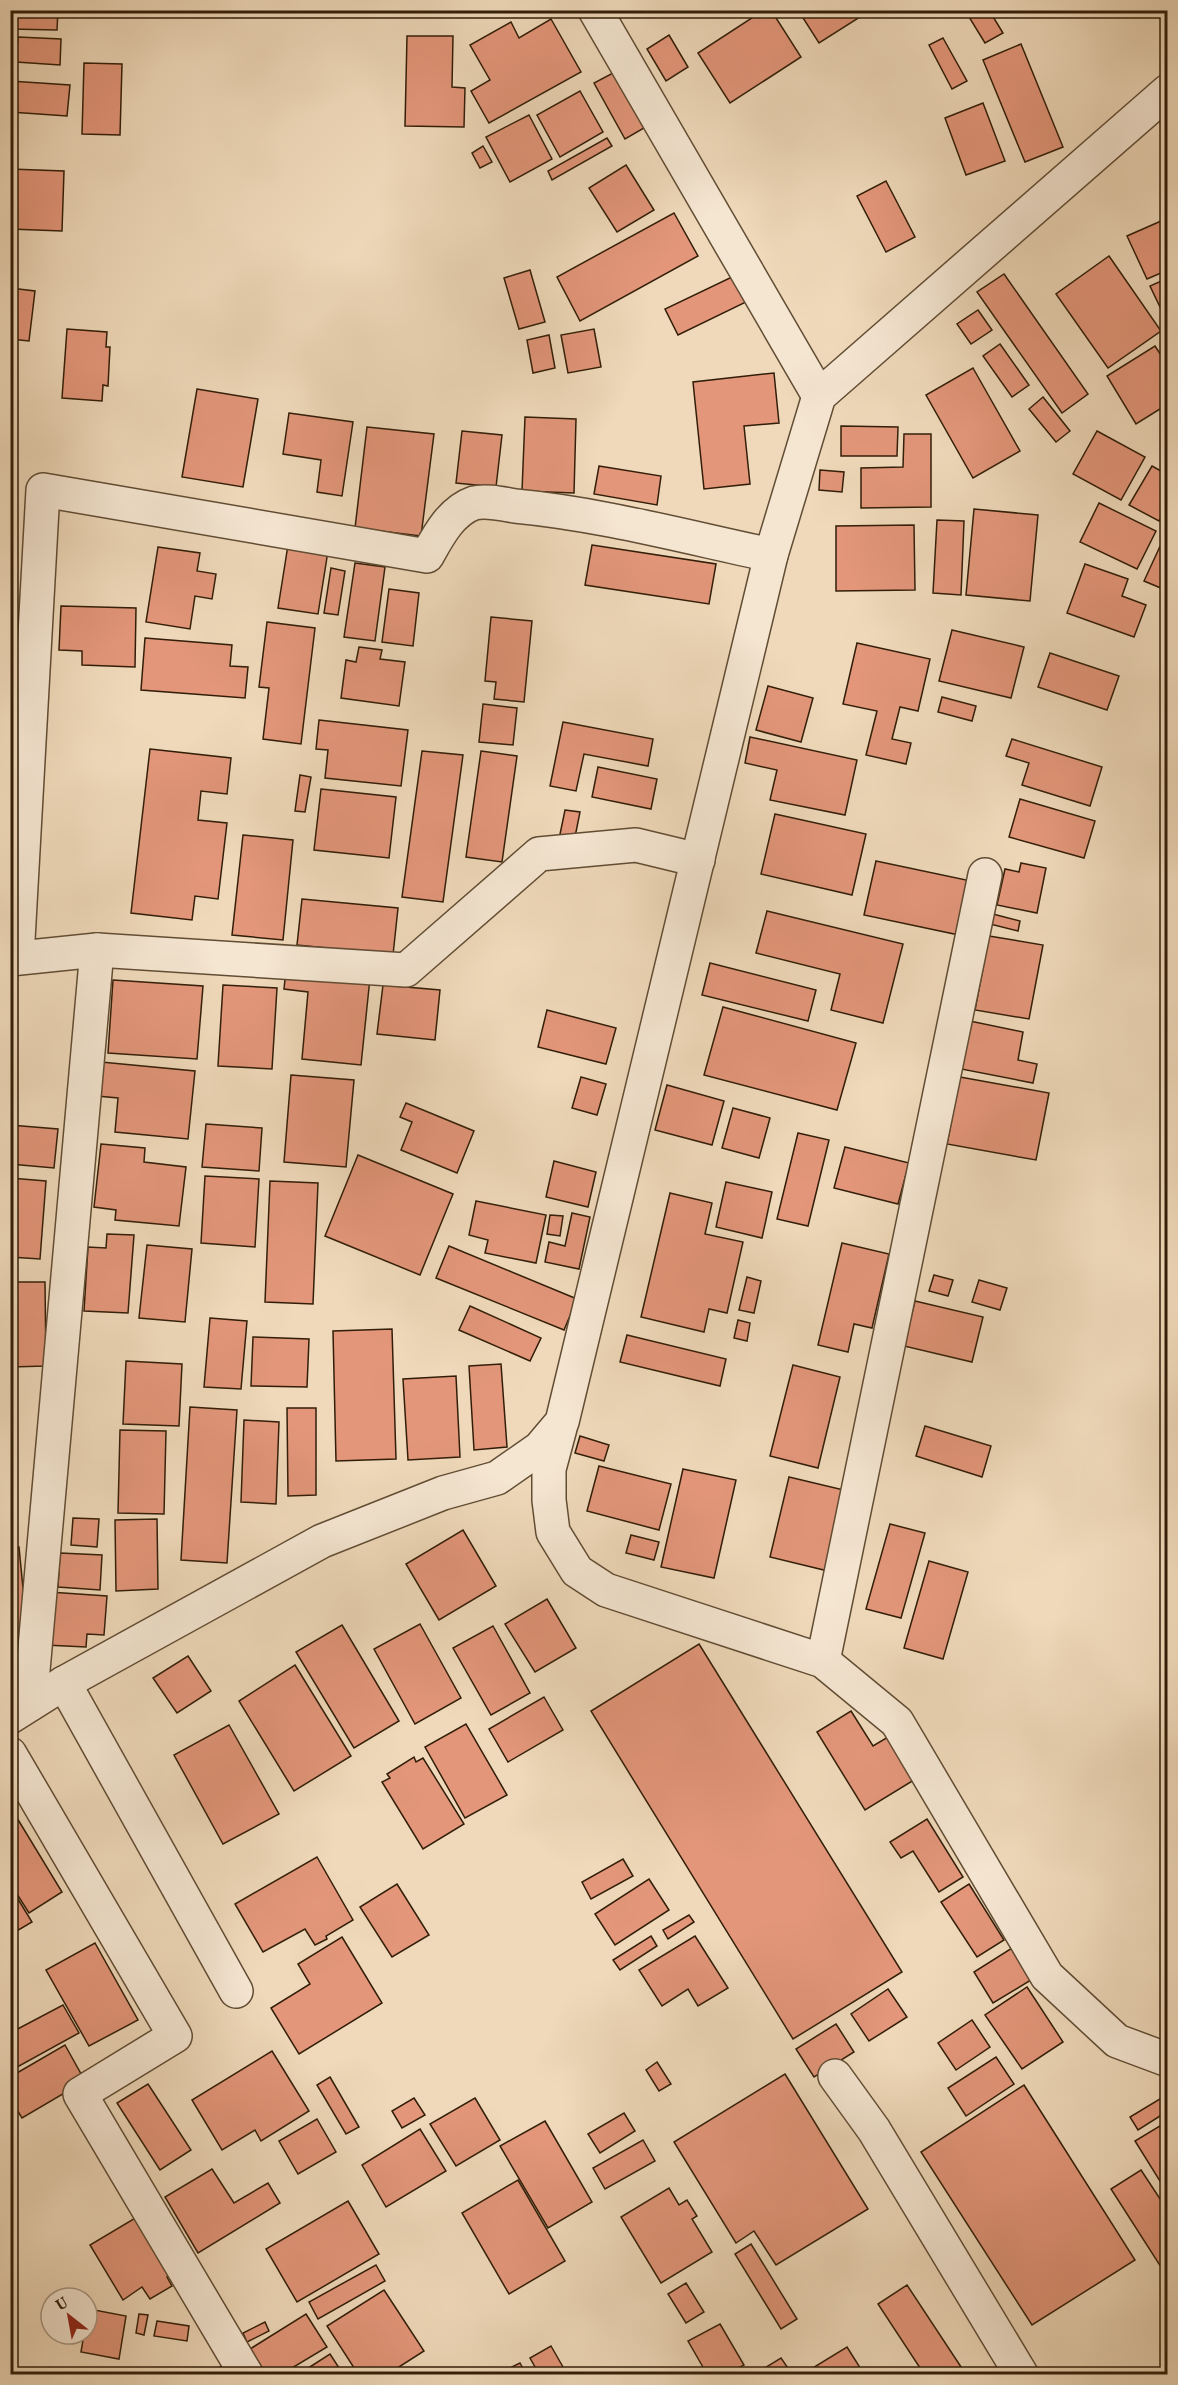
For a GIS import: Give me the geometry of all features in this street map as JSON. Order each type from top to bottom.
[{"type":"street","points":[[595,10],[819,396]]},
{"type":"street","points":[[1167,91],[819,396],[771,555],[549,1469],[549,1500],[553,1532],[577,1571],[606,1590],[823,1661],[897,1722],[1047,1976],[1117,2042],[1167,2060]]},
{"type":"street","points":[[698,860],[636,845],[539,854],[406,970],[98,950],[14,959],[43,490],[427,556],[438,536],[454,515],[478,502],[551,509],[771,555]]},
{"type":"street","points":[[823,1661],[985,875]]},
{"type":"street","points":[[20,1711],[98,950]]},
{"type":"street","points":[[20,1711],[64,1683],[322,1541],[443,1493],[497,1478],[540,1448],[562,1422]]},
{"type":"street","points":[[64,1683],[236,1991]]},
{"type":"street","points":[[10,1754],[175,2036],[80,2094],[246,2374]]},
{"type":"street","points":[[835,2076],[874,2130],[1022,2374]]},
{"type":"building","points":[[10,10],[58,10],[57,30],[10,29]]},
{"type":"building","points":[[764,10],[771,10],[801,57],[730,103],[698,53]]},
{"type":"building","points":[[798,10],[871,10],[819,43]]},
{"type":"building","points":[[979,10],[989,10],[1003,33],[985,43],[969,17]]},
{"type":"building","points":[[551,19],[581,72],[489,123],[471,91],[490,80],[470,45],[511,22],[519,38]]},
{"type":"building","points":[[669,35],[688,67],[666,81],[647,49]]},
{"type":"building","points":[[407,36],[453,36],[452,87],[465,88],[464,127],[405,126]]},
{"type":"building","points":[[18,37],[61,39],[60,65],[16,62]]},
{"type":"building","points":[[943,38],[967,81],[952,89],[929,45]]},
{"type":"building","points":[[1021,44],[1063,147],[1025,162],[983,60]]},
{"type":"building","points":[[84,63],[122,64],[120,135],[82,134]]},
{"type":"building","points":[[613,73],[644,128],[625,139],[594,83]]},
{"type":"building","points":[[10,81],[70,85],[67,116],[10,112]]},
{"type":"building","points":[[580,91],[603,132],[560,157],[537,115]]},
{"type":"building","points":[[983,103],[1005,161],[966,175],[945,118]]},
{"type":"building","points":[[529,115],[552,159],[510,182],[486,137]]},
{"type":"building","points":[[1168,129],[1168,145],[1161,132]]},
{"type":"building","points":[[607,138],[612,146],[552,180],[548,171]]},
{"type":"building","points":[[483,146],[492,162],[480,168],[472,153]]},
{"type":"building","points":[[626,165],[654,210],[617,232],[589,188]]},
{"type":"building","points":[[10,169],[64,171],[62,231],[10,229]]},
{"type":"building","points":[[886,181],[915,237],[886,252],[857,196]]},
{"type":"building","points":[[674,213],[698,256],[580,321],[557,277]]},
{"type":"building","points":[[1168,218],[1168,270],[1147,279],[1127,236]]},
{"type":"building","points":[[1109,256],[1161,331],[1108,368],[1056,294]]},
{"type":"building","points":[[530,270],[545,322],[519,329],[504,278]]},
{"type":"building","points":[[1004,274],[1088,394],[1062,413],[977,292]]},
{"type":"building","points":[[734,276],[746,302],[678,335],[665,309]]},
{"type":"building","points":[[1168,278],[1168,306],[1161,309],[1150,286]]},
{"type":"building","points":[[10,288],[35,291],[29,341],[10,339]]},
{"type":"building","points":[[978,310],[992,330],[971,344],[957,324]]},
{"type":"building","points":[[67,329],[107,332],[106,347],[110,347],[108,386],[103,385],[102,401],[62,398]]},
{"type":"building","points":[[594,329],[601,367],[568,373],[561,335]]},
{"type":"building","points":[[549,335],[555,368],[533,373],[527,340]]},
{"type":"building","points":[[1000,344],[1029,385],[1012,397],[983,356]]},
{"type":"building","points":[[1155,346],[1168,366],[1168,404],[1136,424],[1107,376]]},
{"type":"building","points":[[973,368],[1020,451],[973,478],[926,395]]},
{"type":"building","points":[[774,373],[779,423],[744,426],[750,484],[704,489],[693,382]]},
{"type":"building","points":[[197,389],[258,399],[243,487],[182,477]]},
{"type":"building","points":[[1043,397],[1070,431],[1056,442],[1029,409]]},
{"type":"building","points":[[289,413],[353,422],[342,496],[317,492],[321,460],[283,454]]},
{"type":"building","points":[[525,417],[576,419],[574,493],[522,491]]},
{"type":"building","points":[[841,426],[898,427],[897,456],[841,456]]},
{"type":"building","points":[[367,427],[434,434],[421,536],[355,528]]},
{"type":"building","points":[[462,431],[502,435],[496,487],[456,483]]},
{"type":"building","points":[[1097,431],[1145,457],[1121,500],[1073,474]]},
{"type":"building","points":[[904,434],[931,434],[931,507],[861,508],[861,468],[903,467]]},
{"type":"building","points":[[599,466],[661,476],[657,505],[594,494]]},
{"type":"building","points":[[1152,466],[1168,475],[1168,506],[1159,521],[1129,505]]},
{"type":"building","points":[[820,470],[844,472],[842,492],[819,490]]},
{"type":"building","points":[[1099,503],[1156,531],[1137,569],[1080,542]]},
{"type":"building","points":[[974,509],[1038,515],[1030,601],[966,595]]},
{"type":"building","points":[[937,520],[964,521],[961,595],[933,593]]},
{"type":"building","points":[[914,525],[915,590],[836,591],[836,526]]},
{"type":"building","points":[[1168,529],[1168,591],[1144,581]]},
{"type":"building","points":[[288,545],[328,551],[318,614],[278,608]]},
{"type":"building","points":[[592,545],[716,564],[709,604],[585,585]]},
{"type":"building","points":[[158,547],[200,553],[197,571],[216,574],[212,599],[195,596],[190,629],[146,622]]},
{"type":"building","points":[[355,563],[385,567],[375,641],[344,637]]},
{"type":"building","points":[[1085,564],[1128,579],[1122,596],[1146,605],[1134,637],[1067,613]]},
{"type":"building","points":[[331,568],[345,571],[338,615],[324,613]]},
{"type":"building","points":[[389,589],[419,593],[413,646],[382,642]]},
{"type":"building","points":[[61,606],[136,608],[135,667],[82,665],[82,651],[59,650]]},
{"type":"building","points":[[491,617],[532,621],[524,702],[494,699],[496,682],[485,681]]},
{"type":"building","points":[[267,622],[315,628],[301,744],[263,739],[269,688],[259,687]]},
{"type":"building","points":[[952,630],[1024,647],[1011,698],[939,681]]},
{"type":"building","points":[[145,638],[232,645],[230,666],[248,667],[245,698],[141,690]]},
{"type":"building","points":[[857,643],[930,659],[918,711],[900,707],[892,739],[911,743],[906,764],[866,755],[877,711],[843,704]]},
{"type":"building","points":[[359,647],[382,650],[380,659],[405,662],[399,706],[341,698],[346,660],[356,662]]},
{"type":"building","points":[[1050,653],[1119,676],[1107,710],[1038,687]]},
{"type":"building","points":[[768,686],[813,698],[801,742],[756,730]]},
{"type":"building","points":[[942,697],[976,706],[972,721],[938,712]]},
{"type":"building","points":[[483,704],[517,708],[513,745],[479,742]]},
{"type":"building","points":[[319,720],[408,730],[401,786],[325,778],[328,750],[316,749]]},
{"type":"building","points":[[563,722],[653,739],[648,766],[584,754],[576,791],[550,786]]},
{"type":"building","points":[[750,737],[857,760],[845,815],[770,800],[777,770],[745,763]]},
{"type":"building","points":[[1012,739],[1102,767],[1090,806],[1022,785],[1029,763],[1006,756]]},
{"type":"building","points":[[150,749],[231,758],[227,794],[201,791],[198,820],[227,823],[218,899],[195,896],[192,920],[131,913]]},
{"type":"building","points":[[422,751],[463,755],[443,902],[402,897]]},
{"type":"building","points":[[481,751],[517,756],[502,862],[466,857]]},
{"type":"building","points":[[598,767],[657,779],[651,809],[592,797]]},
{"type":"building","points":[[300,775],[311,777],[305,812],[295,811]]},
{"type":"building","points":[[321,789],[396,797],[389,858],[314,850]]},
{"type":"building","points":[[1020,799],[1095,821],[1084,858],[1009,837]]},
{"type":"building","points":[[565,810],[580,812],[574,842],[559,839]]},
{"type":"building","points":[[775,814],[866,834],[852,895],[761,874]]},
{"type":"building","points":[[243,835],[293,840],[283,940],[232,935]]},
{"type":"building","points":[[876,861],[971,881],[959,935],[864,915]]},
{"type":"building","points":[[1021,863],[1046,868],[1037,913],[997,905],[1005,869],[1019,872]]},
{"type":"building","points":[[302,899],[398,908],[393,955],[297,945]]},
{"type":"building","points":[[767,911],[903,944],[883,1023],[831,1010],[840,974],[756,953]]},
{"type":"building","points":[[989,913],[1020,921],[1018,931],[986,923]]},
{"type":"building","points":[[989,936],[1043,945],[1029,1019],[975,1010]]},
{"type":"building","points":[[710,963],[816,990],[808,1021],[702,995]]},
{"type":"building","points":[[286,970],[370,978],[361,1065],[302,1059],[308,992],[284,989]]},
{"type":"building","points":[[113,980],[203,986],[197,1059],[108,1053]]},
{"type":"building","points":[[223,985],[277,988],[272,1069],[218,1066]]},
{"type":"building","points":[[383,985],[440,990],[435,1040],[377,1034]]},
{"type":"building","points":[[723,1007],[856,1043],[837,1110],[704,1075]]},
{"type":"building","points":[[547,1010],[616,1028],[606,1064],[538,1047]]},
{"type":"building","points":[[965,1020],[1023,1032],[1018,1060],[1037,1064],[1033,1083],[956,1068]]},
{"type":"building","points":[[101,1062],[195,1071],[188,1139],[115,1132],[118,1098],[97,1096]]},
{"type":"building","points":[[291,1075],[354,1080],[346,1167],[284,1162]]},
{"type":"building","points":[[581,1077],[606,1084],[597,1115],[572,1108]]},
{"type":"building","points":[[960,1077],[1049,1093],[1036,1160],[947,1144]]},
{"type":"building","points":[[667,1085],[724,1101],[712,1145],[655,1130]]},
{"type":"building","points":[[406,1103],[474,1131],[457,1173],[401,1150],[412,1122],[400,1117]]},
{"type":"building","points":[[733,1108],[770,1118],[759,1158],[722,1148]]},
{"type":"building","points":[[206,1124],[262,1128],[259,1171],[202,1167]]},
{"type":"building","points":[[10,1125],[58,1129],[54,1168],[10,1164]]},
{"type":"building","points":[[798,1133],[829,1140],[808,1226],[777,1219]]},
{"type":"building","points":[[101,1144],[145,1148],[144,1162],[186,1167],[179,1226],[115,1220],[116,1210],[94,1207]]},
{"type":"building","points":[[845,1147],[909,1163],[898,1204],[834,1188]]},
{"type":"building","points":[[358,1155],[453,1194],[420,1275],[325,1236]]},
{"type":"building","points":[[554,1161],[596,1172],[588,1207],[546,1197]]},
{"type":"building","points":[[205,1176],[259,1179],[255,1247],[201,1243]]},
{"type":"building","points":[[10,1178],[46,1181],[40,1259],[10,1257]]},
{"type":"building","points":[[270,1181],[318,1183],[313,1304],[265,1302]]},
{"type":"building","points":[[726,1182],[772,1192],[762,1238],[716,1227]]},
{"type":"building","points":[[670,1193],[712,1203],[705,1234],[743,1242],[727,1313],[709,1309],[704,1332],[641,1317]]},
{"type":"building","points":[[476,1201],[546,1215],[536,1263],[485,1253],[488,1240],[469,1235]]},
{"type":"building","points":[[572,1213],[590,1217],[579,1269],[545,1262],[549,1242],[565,1246]]},
{"type":"building","points":[[550,1215],[563,1216],[560,1236],[547,1234]]},
{"type":"building","points":[[107,1234],[134,1235],[128,1313],[84,1311],[88,1247],[106,1248]]},
{"type":"building","points":[[842,1243],[889,1254],[872,1328],[854,1324],[848,1352],[818,1345]]},
{"type":"building","points":[[147,1245],[192,1249],[185,1322],[139,1318]]},
{"type":"building","points":[[449,1246],[577,1299],[564,1330],[436,1278]]},
{"type":"building","points":[[934,1275],[953,1280],[948,1296],[929,1291]]},
{"type":"building","points":[[747,1277],[761,1281],[754,1313],[739,1310]]},
{"type":"building","points":[[979,1280],[1007,1288],[1000,1310],[972,1302]]},
{"type":"building","points":[[10,1282],[45,1282],[46,1366],[10,1367]]},
{"type":"building","points":[[915,1301],[983,1317],[972,1362],[904,1346]]},
{"type":"building","points":[[470,1306],[541,1338],[530,1361],[459,1330]]},
{"type":"building","points":[[210,1318],[247,1321],[241,1389],[204,1387]]},
{"type":"building","points":[[738,1320],[750,1323],[747,1341],[734,1338]]},
{"type":"building","points":[[392,1329],[396,1459],[336,1461],[333,1331]]},
{"type":"building","points":[[627,1335],[726,1359],[720,1386],[620,1362]]},
{"type":"building","points":[[253,1337],[309,1339],[307,1387],[251,1386]]},
{"type":"building","points":[[126,1361],[182,1364],[179,1426],[123,1424]]},
{"type":"building","points":[[501,1364],[507,1447],[474,1450],[469,1366]]},
{"type":"building","points":[[793,1365],[840,1377],[818,1468],[770,1456]]},
{"type":"building","points":[[456,1376],[460,1457],[408,1460],[403,1379]]},
{"type":"building","points":[[190,1407],[237,1410],[227,1563],[181,1560]]},
{"type":"building","points":[[287,1408],[316,1408],[316,1495],[288,1496]]},
{"type":"building","points":[[244,1420],[279,1422],[276,1504],[241,1502]]},
{"type":"building","points":[[925,1426],[991,1446],[982,1477],[916,1456]]},
{"type":"building","points":[[120,1430],[166,1431],[164,1514],[118,1513]]},
{"type":"building","points":[[580,1436],[609,1445],[604,1461],[575,1453]]},
{"type":"building","points":[[599,1466],[671,1484],[659,1530],[587,1511]]},
{"type":"building","points":[[683,1469],[736,1480],[714,1578],[661,1567]]},
{"type":"building","points":[[789,1477],[848,1491],[828,1571],[770,1557]]},
{"type":"building","points":[[73,1518],[99,1519],[97,1547],[71,1545]]},
{"type":"building","points":[[157,1519],[158,1589],[116,1591],[115,1520]]},
{"type":"building","points":[[890,1524],[925,1533],[901,1618],[866,1609]]},
{"type":"building","points":[[463,1530],[496,1586],[439,1620],[406,1564]]},
{"type":"building","points":[[631,1535],[659,1542],[654,1560],[626,1553]]},
{"type":"building","points":[[19,1547],[28,1640],[10,1642],[10,1548]]},
{"type":"building","points":[[60,1553],[102,1555],[100,1590],[58,1587]]},
{"type":"building","points":[[929,1561],[968,1572],[943,1659],[904,1648]]},
{"type":"building","points":[[49,1592],[107,1596],[104,1635],[87,1634],[86,1647],[45,1645]]},
{"type":"building","points":[[547,1599],[576,1648],[535,1672],[505,1624]]},
{"type":"building","points":[[420,1624],[461,1698],[415,1724],[374,1649]]},
{"type":"building","points":[[342,1625],[399,1721],[354,1748],[296,1652]]},
{"type":"building","points":[[493,1626],[530,1693],[491,1715],[453,1648]]},
{"type":"building","points":[[699,1644],[902,1972],[793,2039],[591,1711]]},
{"type":"building","points":[[188,1656],[211,1691],[177,1713],[153,1678]]},
{"type":"building","points":[[295,1665],[351,1756],[294,1791],[239,1701]]},
{"type":"building","points":[[544,1697],[563,1730],[508,1762],[489,1729]]},
{"type":"building","points":[[851,1711],[873,1746],[888,1737],[914,1780],[865,1810],[817,1732]]},
{"type":"building","points":[[466,1724],[507,1795],[465,1818],[425,1747]]},
{"type":"building","points":[[229,1725],[279,1814],[223,1844],[174,1755]]},
{"type":"building","points":[[414,1757],[416,1762],[423,1758],[464,1824],[423,1849],[382,1782],[390,1778],[387,1774]]},
{"type":"building","points":[[14,1813],[62,1892],[29,1913],[10,1883],[10,1816]]},
{"type":"building","points":[[927,1819],[963,1877],[939,1892],[913,1851],[901,1858],[890,1842]]},
{"type":"building","points":[[317,1857],[353,1920],[315,1945],[305,1929],[263,1952],[235,1904]]},
{"type":"building","points":[[623,1859],[633,1876],[591,1899],[582,1882]]},
{"type":"building","points":[[649,1879],[669,1910],[615,1945],[595,1914]]},
{"type":"building","points":[[397,1884],[429,1935],[392,1957],[360,1907]]},
{"type":"building","points":[[969,1884],[1004,1940],[977,1957],[941,1902]]},
{"type":"building","points":[[10,1886],[32,1922],[10,1935]]},
{"type":"building","points":[[689,1915],[694,1922],[668,1939],[663,1930]]},
{"type":"building","points":[[651,1936],[657,1946],[620,1970],[613,1960]]},
{"type":"building","points":[[695,1936],[728,1988],[698,2006],[688,1989],[662,2006],[639,1970]]},
{"type":"building","points":[[342,1937],[382,2003],[299,2054],[271,2008],[310,1984],[298,1964]]},
{"type":"building","points":[[95,1943],[138,2020],[89,2046],[46,1970]]},
{"type":"building","points":[[1012,1948],[1031,1980],[993,2003],[974,1972]]},
{"type":"building","points":[[1027,1987],[1063,2042],[1022,2069],[985,2015]]},
{"type":"building","points":[[888,1989],[907,2017],[869,2041],[851,2014]]},
{"type":"building","points":[[63,2005],[79,2033],[10,2071],[10,2033]]},
{"type":"building","points":[[972,2020],[990,2047],[956,2070],[938,2043]]},
{"type":"building","points":[[836,2024],[854,2052],[814,2077],[796,2049]]},
{"type":"building","points":[[65,2045],[85,2081],[22,2118],[10,2099],[10,2077]]},
{"type":"building","points":[[272,2051],[309,2111],[261,2141],[255,2130],[222,2150],[192,2100]]},
{"type":"building","points":[[996,2057],[1014,2084],[966,2116],[948,2088]]},
{"type":"building","points":[[657,2062],[671,2084],[659,2091],[646,2070]]},
{"type":"building","points":[[785,2074],[868,2209],[776,2265],[754,2231],[736,2243],[674,2142]]},
{"type":"building","points":[[330,2077],[359,2127],[346,2134],[317,2085]]},
{"type":"building","points":[[148,2084],[191,2150],[160,2170],[117,2103]]},
{"type":"building","points":[[1024,2085],[1135,2260],[1032,2325],[921,2152]]},
{"type":"building","points":[[1168,2094],[1168,2111],[1138,2130],[1130,2117]]},
{"type":"building","points":[[414,2098],[425,2115],[402,2128],[392,2111]]},
{"type":"building","points":[[475,2098],[500,2140],[456,2166],[430,2124]]},
{"type":"building","points":[[624,2113],[635,2131],[600,2153],[588,2134]]},
{"type":"building","points":[[317,2119],[336,2152],[298,2174],[279,2141]]},
{"type":"building","points":[[545,2121],[592,2202],[548,2228],[500,2146]]},
{"type":"building","points":[[1168,2121],[1168,2194],[1135,2141]]},
{"type":"building","points":[[420,2129],[446,2171],[386,2207],[362,2165]]},
{"type":"building","points":[[643,2140],[655,2161],[605,2189],[593,2168]]},
{"type":"building","points":[[212,2169],[234,2203],[268,2183],[280,2203],[198,2253],[165,2197]]},
{"type":"building","points":[[1141,2170],[1168,2211],[1168,2278],[1111,2189]]},
{"type":"building","points":[[518,2180],[565,2261],[509,2294],[462,2213]]},
{"type":"building","points":[[669,2188],[679,2205],[687,2200],[697,2216],[692,2219],[712,2252],[661,2283],[621,2217]]},
{"type":"building","points":[[348,2201],[379,2254],[297,2302],[266,2249]]},
{"type":"building","points":[[147,2211],[182,2268],[167,2277],[172,2286],[150,2299],[142,2287],[123,2300],[90,2245]]},
{"type":"building","points":[[751,2244],[797,2319],[781,2329],[735,2254]]},
{"type":"building","points":[[376,2265],[385,2281],[318,2319],[309,2302]]},
{"type":"building","points":[[686,2283],[704,2312],[686,2323],[668,2294]]},
{"type":"building","points":[[907,2285],[964,2374],[924,2374],[878,2304]]},
{"type":"building","points":[[384,2290],[424,2351],[388,2374],[358,2374],[327,2326]]},
{"type":"building","points":[[99,2311],[126,2316],[119,2359],[81,2352],[82,2346],[99,2346]]},
{"type":"building","points":[[139,2314],[148,2315],[144,2335],[136,2333]]},
{"type":"building","points":[[306,2314],[327,2347],[282,2374],[266,2374],[250,2349]]},
{"type":"building","points":[[157,2321],[189,2326],[187,2341],[154,2336]]},
{"type":"building","points":[[265,2322],[269,2331],[247,2342],[243,2333]]},
{"type":"building","points":[[720,2324],[744,2365],[727,2374],[707,2374],[688,2341]]},
{"type":"building","points":[[551,2346],[567,2374],[539,2374],[530,2358]]},
{"type":"building","points":[[847,2347],[864,2374],[814,2374],[811,2369]]},
{"type":"building","points":[[330,2354],[343,2374],[304,2374],[302,2372]]},
{"type":"building","points":[[781,2358],[792,2374],[755,2374]]},
{"type":"building","points":[[229,2363],[235,2374],[205,2374]]},
{"type":"building","points":[[520,2363],[526,2374],[497,2374]]}]
